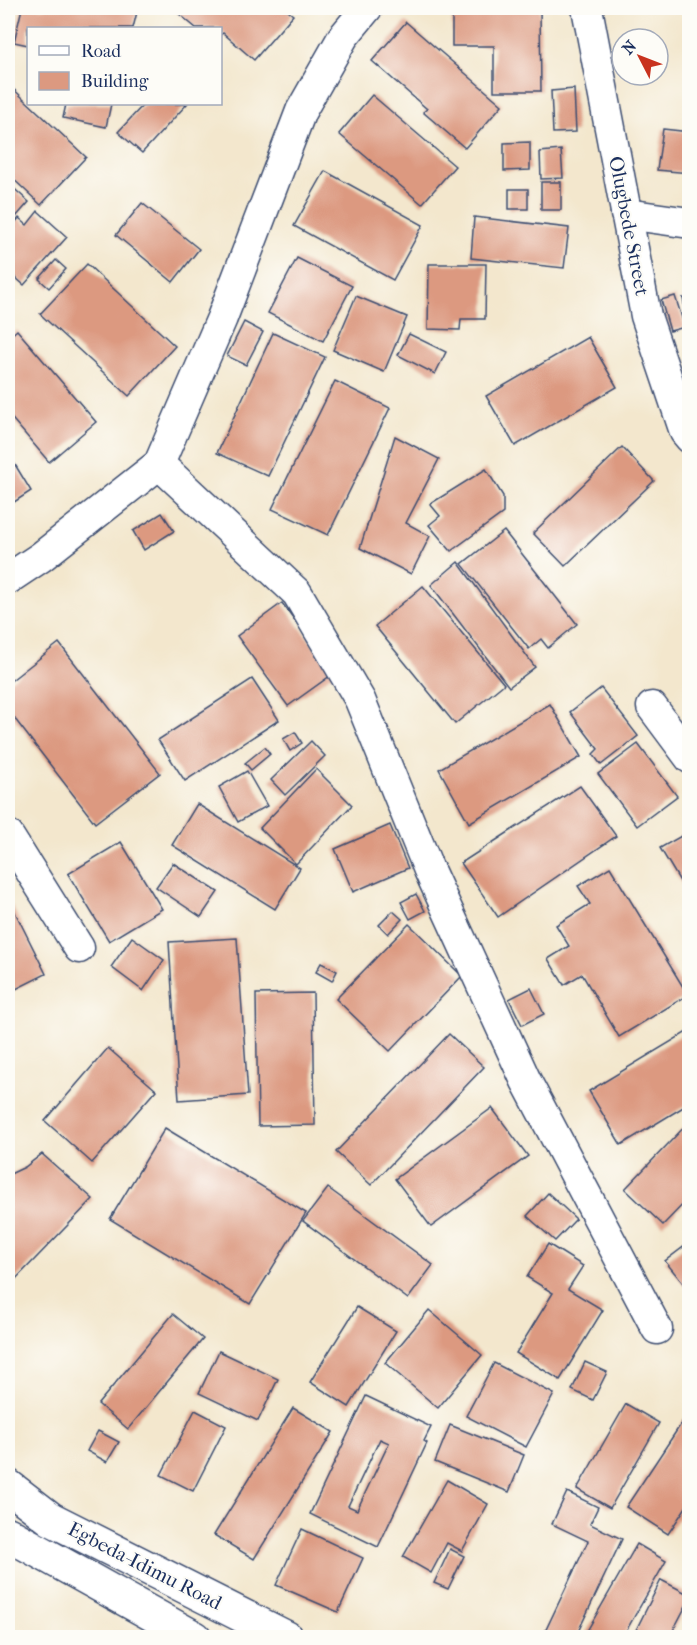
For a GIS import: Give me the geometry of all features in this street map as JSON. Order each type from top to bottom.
[{"type":"main road","name":"Egbeda-Idimu Road","points":[[8,1486],[51,1519],[287,1638]]},
{"type":"main road","name":"Egbeda-Idimu Road","points":[[8,1534],[195,1638]]},
{"type":"street","points":[[8,579],[41,557],[159,464],[222,318],[301,111],[343,38],[367,8]]},
{"type":"street","name":"Olugbede Street","points":[[587,8],[646,316],[685,432],[690,438]]},
{"type":"street","points":[[626,214],[690,223]]},
{"type":"street","points":[[159,464],[297,593],[360,700],[429,870],[525,1081],[657,1329]]},
{"type":"street","points":[[652,707],[690,758]]},
{"type":"street","points":[[8,835],[79,948]]},
{"type":"building","points":[[22,8],[138,8],[133,27],[27,27],[27,45],[14,42]]},
{"type":"building","points":[[172,8],[284,8],[293,15],[254,60],[222,34],[222,27],[195,27]]},
{"type":"building","points":[[452,8],[540,8],[541,91],[494,91],[494,46],[452,46]]},
{"type":"building","points":[[406,22],[502,105],[465,148],[423,112],[427,109],[372,61]]},
{"type":"building","points":[[8,84],[27,102],[27,105],[30,105],[86,157],[41,205],[8,174]]},
{"type":"building","points":[[574,89],[576,132],[553,133],[551,91]]},
{"type":"building","points":[[372,95],[455,166],[422,204],[339,134]]},
{"type":"building","points":[[66,105],[111,105],[106,127],[63,118]]},
{"type":"building","points":[[143,105],[186,105],[142,153],[118,132]]},
{"type":"building","points":[[663,129],[690,132],[690,173],[657,170]]},
{"type":"building","points":[[530,142],[530,170],[504,171],[504,143]]},
{"type":"building","points":[[561,150],[563,178],[541,179],[540,152]]},
{"type":"building","points":[[325,171],[423,225],[393,280],[294,226]]},
{"type":"building","points":[[541,182],[561,182],[561,210],[541,210]]},
{"type":"building","points":[[8,183],[29,202],[8,226]]},
{"type":"building","points":[[509,189],[528,189],[528,209],[509,209]]},
{"type":"building","points":[[142,203],[199,249],[173,282],[116,235]]},
{"type":"building","points":[[38,211],[67,237],[24,285],[8,271],[10,267],[8,265],[8,231],[19,218],[27,225]]},
{"type":"building","points":[[474,217],[569,228],[564,268],[471,258]]},
{"type":"building","points":[[297,258],[352,286],[323,341],[268,313]]},
{"type":"building","points":[[56,260],[66,269],[49,288],[39,279]]},
{"type":"building","points":[[87,264],[175,346],[129,396],[40,314]]},
{"type":"building","points":[[429,264],[486,264],[485,319],[461,319],[460,330],[428,329]]},
{"type":"building","points":[[356,296],[407,317],[384,372],[333,350]]},
{"type":"building","points":[[675,296],[685,327],[670,331],[661,300]]},
{"type":"building","points":[[683,298],[690,299],[690,320],[687,320]]},
{"type":"building","points":[[244,322],[263,332],[246,365],[227,356]]},
{"type":"building","points":[[17,330],[96,422],[49,462],[8,414],[8,338]]},
{"type":"building","points":[[273,333],[325,357],[268,476],[217,453]]},
{"type":"building","points":[[409,334],[446,352],[435,374],[398,355]]},
{"type":"building","points":[[588,337],[617,387],[515,446],[486,396]]},
{"type":"building","points":[[335,381],[390,408],[328,535],[272,509]]},
{"type":"building","points":[[690,383],[690,406],[683,385]]},
{"type":"building","points":[[395,436],[439,459],[406,523],[430,536],[411,574],[360,548]]},
{"type":"building","points":[[622,447],[654,481],[565,566],[533,533]]},
{"type":"building","points":[[8,453],[31,491],[8,506]]},
{"type":"building","points":[[486,469],[503,496],[503,513],[451,551],[429,525],[440,516],[430,504]]},
{"type":"building","points":[[162,513],[174,531],[144,550],[133,531]]},
{"type":"building","points":[[504,531],[577,624],[548,648],[541,639],[529,649],[462,564]]},
{"type":"building","points":[[458,562],[535,667],[509,687],[431,585]]},
{"type":"building","points":[[423,586],[504,684],[455,724],[375,626]]},
{"type":"building","points":[[282,603],[334,673],[288,706],[237,636]]},
{"type":"building","points":[[59,643],[160,773],[95,823],[8,710],[8,683]]},
{"type":"building","points":[[252,679],[279,720],[185,781],[158,740]]},
{"type":"building","points":[[601,688],[638,736],[601,765],[593,754],[598,749],[570,712]]},
{"type":"building","points":[[550,704],[581,757],[469,823],[439,769]]},
{"type":"building","points":[[295,732],[302,743],[290,751],[283,739]]},
{"type":"building","points":[[311,741],[325,756],[285,795],[271,780]]},
{"type":"building","points":[[638,744],[677,796],[637,826],[598,774]]},
{"type":"building","points":[[265,747],[270,754],[251,770],[245,763]]},
{"type":"building","points":[[316,769],[352,805],[296,864],[260,828]]},
{"type":"building","points":[[247,771],[267,806],[238,822],[219,787]]},
{"type":"building","points":[[580,786],[616,836],[498,917],[461,863]]},
{"type":"building","points":[[197,804],[300,868],[275,909],[172,845]]},
{"type":"building","points":[[390,825],[408,868],[353,892],[335,849]]},
{"type":"building","points":[[690,831],[690,898],[660,848]]},
{"type":"building","points":[[121,842],[162,909],[109,941],[68,874]]},
{"type":"building","points":[[173,863],[218,892],[201,917],[156,887]]},
{"type":"building","points":[[610,867],[688,995],[619,1037],[582,974],[564,985],[548,959],[569,946],[556,925],[590,904],[578,886]]},
{"type":"building","points":[[416,894],[425,911],[410,919],[401,902]]},
{"type":"building","points":[[12,906],[46,974],[8,993],[8,908]]},
{"type":"building","points":[[393,911],[402,919],[388,934],[379,925]]},
{"type":"building","points":[[409,924],[462,976],[390,1051],[336,999]]},
{"type":"building","points":[[132,937],[164,960],[143,991],[111,967]]},
{"type":"building","points":[[237,938],[248,1095],[179,1100],[169,942]]},
{"type":"building","points":[[321,963],[337,971],[332,981],[316,972]]},
{"type":"building","points":[[531,988],[544,1014],[522,1025],[509,999]]},
{"type":"building","points":[[313,993],[315,1125],[258,1126],[256,994]]},
{"type":"building","points":[[690,1030],[690,1103],[621,1145],[589,1091]]},
{"type":"building","points":[[449,1034],[484,1067],[371,1185],[336,1152]]},
{"type":"building","points":[[108,1048],[156,1090],[92,1163],[45,1121]]},
{"type":"building","points":[[492,1108],[528,1156],[431,1227],[395,1179]]},
{"type":"building","points":[[690,1121],[690,1197],[663,1225],[625,1189]]},
{"type":"building","points":[[165,1128],[306,1213],[250,1304],[110,1219]]},
{"type":"building","points":[[42,1154],[93,1199],[8,1287],[8,1175],[25,1167]]},
{"type":"building","points":[[328,1188],[433,1265],[408,1299],[303,1221]]},
{"type":"building","points":[[548,1193],[576,1219],[555,1241],[527,1216]]},
{"type":"building","points":[[690,1242],[690,1292],[665,1261]]},
{"type":"building","points":[[548,1244],[583,1266],[568,1289],[603,1310],[560,1380],[516,1353],[553,1293],[527,1277]]},
{"type":"building","points":[[357,1307],[396,1331],[349,1407],[310,1382]]},
{"type":"building","points":[[429,1310],[482,1355],[438,1408],[385,1363]]},
{"type":"building","points":[[173,1314],[203,1339],[128,1429],[98,1404]]},
{"type":"building","points":[[219,1351],[278,1379],[258,1421],[199,1393]]},
{"type":"building","points":[[585,1362],[607,1372],[593,1400],[572,1390]]},
{"type":"building","points":[[494,1363],[554,1394],[526,1447],[466,1416]]},
{"type":"building","points":[[366,1396],[431,1427],[424,1441],[427,1443],[378,1547],[310,1514]],"holes":[[[380,1439],[389,1443],[357,1510],[348,1506]]]},
{"type":"building","points":[[626,1404],[659,1423],[610,1508],[577,1489]]},
{"type":"building","points":[[293,1408],[333,1432],[254,1559],[214,1535]]},
{"type":"building","points":[[195,1410],[226,1426],[193,1491],[161,1475]]},
{"type":"building","points":[[687,1415],[690,1416],[690,1501],[668,1534],[626,1507]]},
{"type":"building","points":[[450,1425],[524,1455],[509,1492],[435,1462]]},
{"type":"building","points":[[98,1431],[119,1442],[107,1462],[87,1451]]},
{"type":"building","points":[[447,1480],[488,1504],[462,1551],[447,1543],[431,1573],[403,1557]]},
{"type":"building","points":[[567,1492],[598,1507],[590,1524],[622,1539],[575,1638],[542,1638],[588,1541],[552,1524]]},
{"type":"building","points":[[302,1529],[363,1558],[338,1612],[276,1585]]},
{"type":"building","points":[[637,1544],[666,1561],[622,1638],[583,1638]]},
{"type":"building","points":[[450,1549],[464,1556],[448,1589],[434,1583]]},
{"type":"building","points":[[661,1580],[690,1595],[690,1598],[669,1638],[632,1638]]}]
